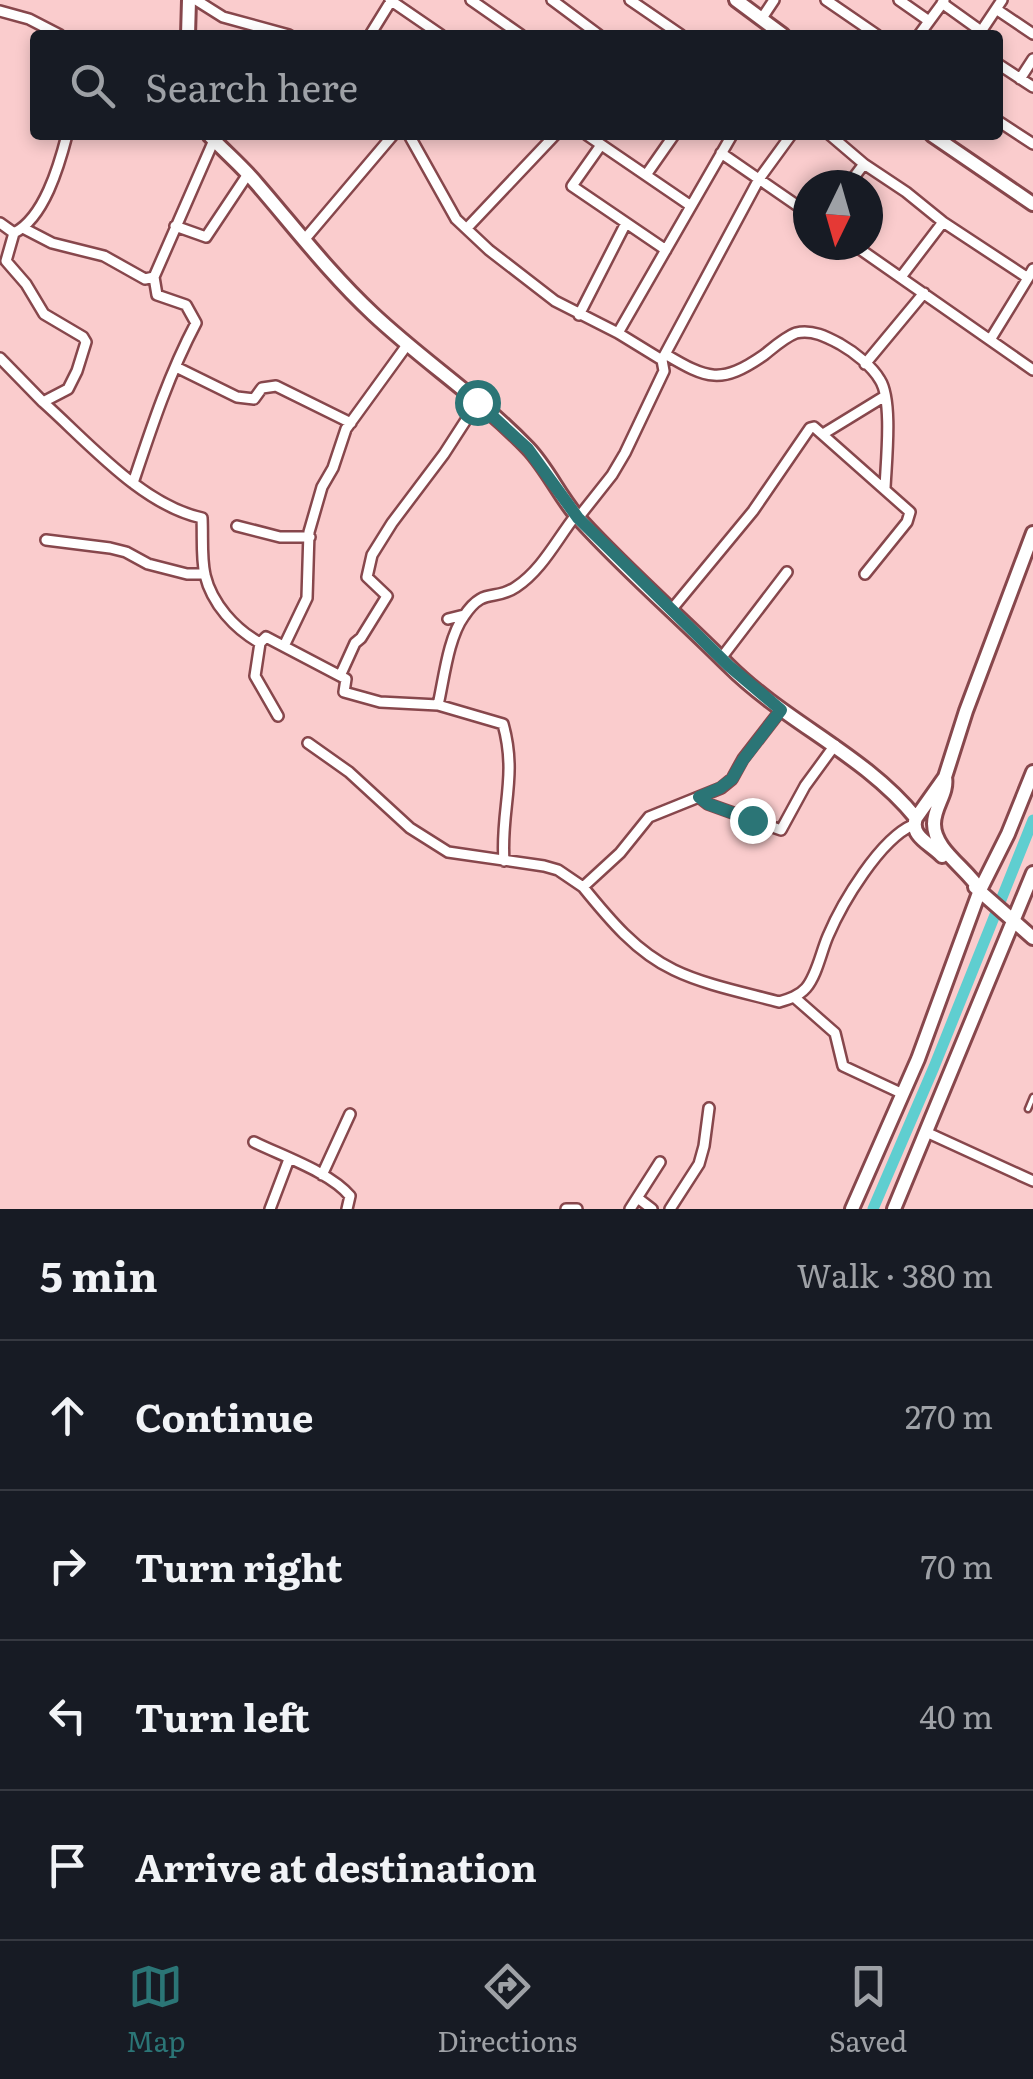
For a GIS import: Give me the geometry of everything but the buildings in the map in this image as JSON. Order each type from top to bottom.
[{"type":"street","points":[[189,30],[192,0],[223,18],[270,30]]},
{"type":"street","points":[[373,30],[390,0],[434,30]]},
{"type":"street","points":[[471,0],[514,30]]},
{"type":"street","points":[[552,0],[592,30]]},
{"type":"street","points":[[630,0],[673,30]]},
{"type":"street","points":[[736,0],[777,30]]},
{"type":"street","points":[[762,18],[774,0]]},
{"type":"street","points":[[826,0],[870,30]]},
{"type":"street","points":[[899,0],[929,21]]},
{"type":"street","points":[[923,30],[943,1],[977,30]]},
{"type":"street","points":[[982,30],[999,4],[1033,34]]},
{"type":"street","points":[[0,10],[50,30]]},
{"type":"street","points":[[1020,79],[1033,59]]},
{"type":"street","points":[[1003,67],[1033,88]]},
{"type":"street","points":[[1003,124],[1033,144]]},
{"type":"street","points":[[43,402],[68,389],[86,342],[44,314],[6,260],[18,231],[44,199],[66,140]]},
{"type":"street","points":[[133,483],[155,416],[196,323],[186,304],[157,295],[154,277],[211,140]]},
{"type":"street","points":[[214,140],[343,286],[528,449],[577,517],[672,609],[781,710],[880,780],[916,819]]},
{"type":"street","points":[[304,240],[389,140]]},
{"type":"street","points":[[412,140],[456,218],[489,250],[555,301],[695,372],[718,376],[751,364],[802,332],[819,334],[843,346],[880,379],[885,396],[886,488]]},
{"type":"street","points":[[467,228],[549,140]]},
{"type":"street","points":[[594,140],[691,206]]},
{"type":"street","points":[[646,176],[667,140]]},
{"type":"street","points":[[618,333],[729,140]]},
{"type":"street","points":[[438,706],[454,636],[464,615],[478,598],[515,588],[538,567],[612,475],[664,371],[664,357],[759,179],[787,140]]},
{"type":"street","points":[[836,140],[943,222],[1030,273],[990,340]]},
{"type":"street","points":[[940,140],[1032,200]]},
{"type":"street","points":[[601,145],[572,186],[666,250]]},
{"type":"street","points":[[722,153],[793,203]]},
{"type":"street","points":[[859,170],[864,164]]},
{"type":"street","points":[[175,226],[206,237],[248,174]]},
{"type":"street","points":[[0,222],[52,243],[104,256],[145,280],[154,277]]},
{"type":"street","points":[[901,278],[943,222]]},
{"type":"street","points":[[580,315],[626,223]]},
{"type":"street","points":[[875,260],[1032,368]]},
{"type":"street","points":[[865,364],[924,293]]},
{"type":"street","points":[[284,646],[307,598],[311,521],[322,487],[346,429],[407,345]]},
{"type":"street","points":[[0,358],[133,483],[182,514],[202,518],[204,574],[213,597],[230,620],[260,644]]},
{"type":"street","points":[[176,367],[237,397],[254,399],[262,388],[276,386],[351,423]]},
{"type":"street","points":[[823,434],[885,396]]},
{"type":"street","points":[[340,676],[355,643],[387,596],[367,577],[372,555],[477,402]]},
{"type":"street","points":[[672,609],[814,427],[886,488],[910,516],[865,574]]},
{"type":"street","points":[[237,526],[280,537],[310,538]]},
{"type":"street","points":[[1033,533],[945,777],[916,819],[916,834],[1033,938]]},
{"type":"street","points":[[46,540],[110,548],[160,568],[204,574]]},
{"type":"street","points":[[722,657],[786,572]]},
{"type":"street","points":[[448,619],[464,615]]},
{"type":"street","points":[[278,716],[255,676],[260,644],[266,636],[346,679],[344,692],[380,702],[438,706],[503,724],[510,760],[502,837],[504,861]]},
{"type":"street","points":[[583,887],[620,853],[649,816],[720,788],[732,779],[781,710]]},
{"type":"street","points":[[308,743],[348,772],[410,828],[448,852],[558,870],[583,887],[616,928],[676,972],[779,1002],[808,986],[828,934],[850,895],[890,840],[916,819],[928,814],[934,821]]},
{"type":"street","points":[[699,797],[708,804],[781,830],[804,786],[835,746]]},
{"type":"street","points":[[852,1209],[903,1094],[1033,772]]},
{"type":"street","points":[[945,777],[935,831],[983,893]]},
{"type":"street","points":[[894,1209],[1010,917],[1033,873]]},
{"type":"street","points":[[794,997],[835,1033],[844,1066],[903,1094]]},
{"type":"street","points":[[322,1175],[350,1114]]},
{"type":"street","points":[[670,1209],[698,1164],[708,1117]]},
{"type":"street","points":[[926,1132],[1033,1181]]},
{"type":"street","points":[[254,1142],[346,1190],[350,1196],[346,1209]]},
{"type":"street","points":[[270,1209],[288,1159]]},
{"type":"street","points":[[630,1209],[660,1162]]},
{"type":"street","points":[[639,1199],[652,1209]]},
{"type":"street","points":[[566,1209],[577,1209]]},
{"type":"lane","points":[[1028,1109],[1033,1096]]},
{"type":"waterway","points":[[873,1209],[1033,820]]},
{"type":"route","points":[[477,402],[543,466],[578,518],[729,666],[781,710],[732,779],[699,797],[752,820]]}]
